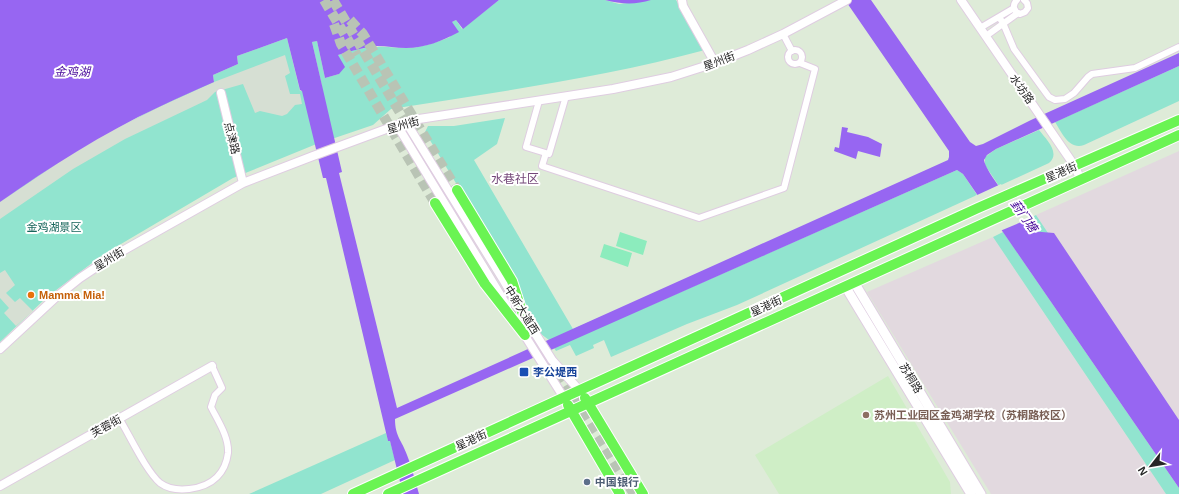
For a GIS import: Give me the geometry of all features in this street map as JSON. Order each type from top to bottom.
[{"type":"main road","name":"星港街","points":[[354,494],[978,208],[1179,120]]},
{"type":"main road","name":"星港街","points":[[388,494],[1179,135]]},
{"type":"main road","points":[[457,190],[512,281],[522,312]]},
{"type":"main road","points":[[435,203],[485,284],[525,335]]},
{"type":"main road","name":"苏桐路","points":[[850,284],[928,414],[980,494]]},
{"type":"main road","name":"中新大道西","points":[[580,391],[643,494]]},
{"type":"main road","name":"中新大道西","points":[[564,398],[620,494]]},
{"type":"main road","name":"苏桐路","points":[[928,414],[970,494]]},
{"type":"main road","points":[[970,494],[980,494]]},
{"type":"street","points":[[682,0],[683,6],[715,63]]},
{"type":"street","name":"星州街","points":[[0,349],[55,298],[92,269],[243,183],[406,122],[645,83],[671,77],[715,63],[783,34],[847,0]]},
{"type":"street","name":"水坊路","points":[[961,0],[1074,165],[1081,180]]},
{"type":"street","points":[[1016,11],[1014,4],[1017,0]]},
{"type":"street","points":[[980,28],[999,17],[1016,11],[1023,13],[1027,10],[1027,3],[1024,0]]},
{"type":"street","points":[[986,36],[1016,11]]},
{"type":"street","points":[[999,17],[1014,49],[1048,95],[1056,100],[1065,99],[1072,95],[1088,77],[1094,73],[1135,68],[1179,48]]},
{"type":"street","points":[[783,34],[792,51]]},
{"type":"street","points":[[566,96],[549,154],[546,154],[542,166],[699,218],[784,188],[815,69],[800,63],[795,65],[789,61],[788,56],[792,51],[797,50],[801,53],[803,57],[800,63]]},
{"type":"street","name":"点津路","points":[[221,93],[243,183]]},
{"type":"street","points":[[539,101],[526,147],[546,154]]},
{"type":"street","name":"中新大道西","points":[[406,122],[522,312],[540,338],[552,360],[580,391]]},
{"type":"street","name":"中新大道西","points":[[397,125],[564,398]]},
{"type":"street","points":[[120,418],[151,473],[161,484],[174,490],[189,490],[205,485],[217,478],[225,465],[228,451],[224,431],[211,407],[215,395],[222,388],[212,366]]},
{"type":"street","name":"芙蓉街","points":[[0,486],[212,366]]},
{"type":"shaded area","points":[[285,55],[290,73],[285,76],[290,94],[300,94],[302,104],[295,105],[287,114],[282,116],[260,111],[255,113],[243,84],[215,92],[207,100],[125,139],[73,169],[0,219],[0,202],[64,159],[106,134],[159,107],[214,82]]},
{"type":"shaded area","points":[[1179,151],[1179,420],[1054,233],[1048,233],[1036,215]]},
{"type":"shaded area","points":[[993,237],[1166,494],[991,494],[867,292]]},
{"type":"shaded area","points":[[5,270],[15,285],[6,293],[15,302],[20,298],[33,311],[16,326],[4,313],[9,308],[0,298],[0,273]]},
{"type":"shaded area","name":"苏州工业园区金鸡湖学校（苏桐路校区）","points":[[888,376],[950,482],[951,494],[779,494],[755,455]]},
{"type":"green space","name":"金鸡湖景区","points":[[499,0],[605,0],[619,4],[651,0],[676,0],[705,50],[627,69],[391,109],[373,125],[314,145],[233,178],[104,254],[47,297],[0,342],[0,202],[16,191],[64,159],[115,130],[152,110],[214,81],[213,75],[238,64],[237,56],[287,38],[300,91],[322,86],[312,42],[317,41],[325,78],[339,74],[338,55],[367,48],[411,48],[439,41],[450,37],[452,22],[456,20],[462,29]]},
{"type":"green space","points":[[1179,66],[1179,101],[1084,145],[1074,145],[1066,140],[1055,122]]},
{"type":"green space","points":[[505,118],[497,144],[474,160],[573,329],[638,301],[642,309],[957,170],[963,174],[977,195],[737,305],[687,324],[611,357],[604,340],[593,345],[594,348],[576,356],[570,345],[556,351],[549,340],[537,331],[526,312],[520,289],[425,132],[428,126],[454,126]]},
{"type":"green space","points":[[1039,130],[1051,146],[1053,151],[1052,159],[1049,163],[999,186],[985,165],[985,157],[996,149]]},
{"type":"green space","points":[[1036,215],[1048,233],[1030,231],[1024,221]]},
{"type":"green space","points":[[620,232],[647,241],[643,255],[616,246]]},
{"type":"green space","points":[[1003,232],[1179,488],[1179,494],[1166,494],[993,237]]},
{"type":"green space","points":[[604,244],[632,253],[628,267],[600,257]]},
{"type":"green space","points":[[386,433],[388,441],[390,441],[395,460],[321,494],[249,494]]},
{"type":"water","name":"金鸡湖","points":[[0,0],[499,0],[463,29],[456,20],[452,22],[459,32],[433,43],[413,48],[381,46],[372,47],[358,49],[338,55],[345,67],[339,74],[325,78],[317,41],[312,42],[342,172],[339,173],[397,408],[948,160],[949,151],[845,0],[871,0],[970,142],[976,146],[1179,53],[1179,66],[996,149],[987,155],[984,160],[989,171],[1030,231],[1054,233],[1179,420],[1179,488],[963,174],[957,170],[395,419],[397,434],[409,460],[419,494],[403,494],[390,441],[388,441],[326,178],[323,178],[302,91],[300,90],[287,38],[237,56],[238,64],[213,75],[214,82],[138,117],[97,139],[0,202]]},
{"type":"water","points":[[605,0],[651,0],[639,3],[628,3]]},
{"type":"water","points":[[842,127],[848,128],[847,132],[868,137],[882,144],[880,157],[858,151],[856,159],[834,151],[835,147],[839,148]]},
{"type":"pier","points":[[1001,184],[1026,220],[1000,231],[975,196]]},
{"type":"tunnel","points":[[324,0],[357,55]]},
{"type":"tunnel","points":[[333,0],[411,131]]},
{"type":"tunnel","points":[[350,20],[363,34],[457,190]]},
{"type":"tunnel","points":[[334,24],[341,44],[435,203]]},
{"type":"tunnel","points":[[504,296],[521,325]]},
{"type":"tunnel","points":[[550,360],[634,494]]},
{"type":"place","name":"Mamma Mia!","points":[[31,295]]},
{"type":"place","name":"李公堤西","points":[[524,372]]},
{"type":"place","name":"苏州工业园区金鸡湖学校（苏桐路校区）","points":[[866,415]]},
{"type":"place","name":"中国银行","points":[[587,482]]},
{"type":"district","name":"水巷社区","points":[[515,179]]},
{"type":"water label","name":"葑门塘","points":[[1024,216]]}]
